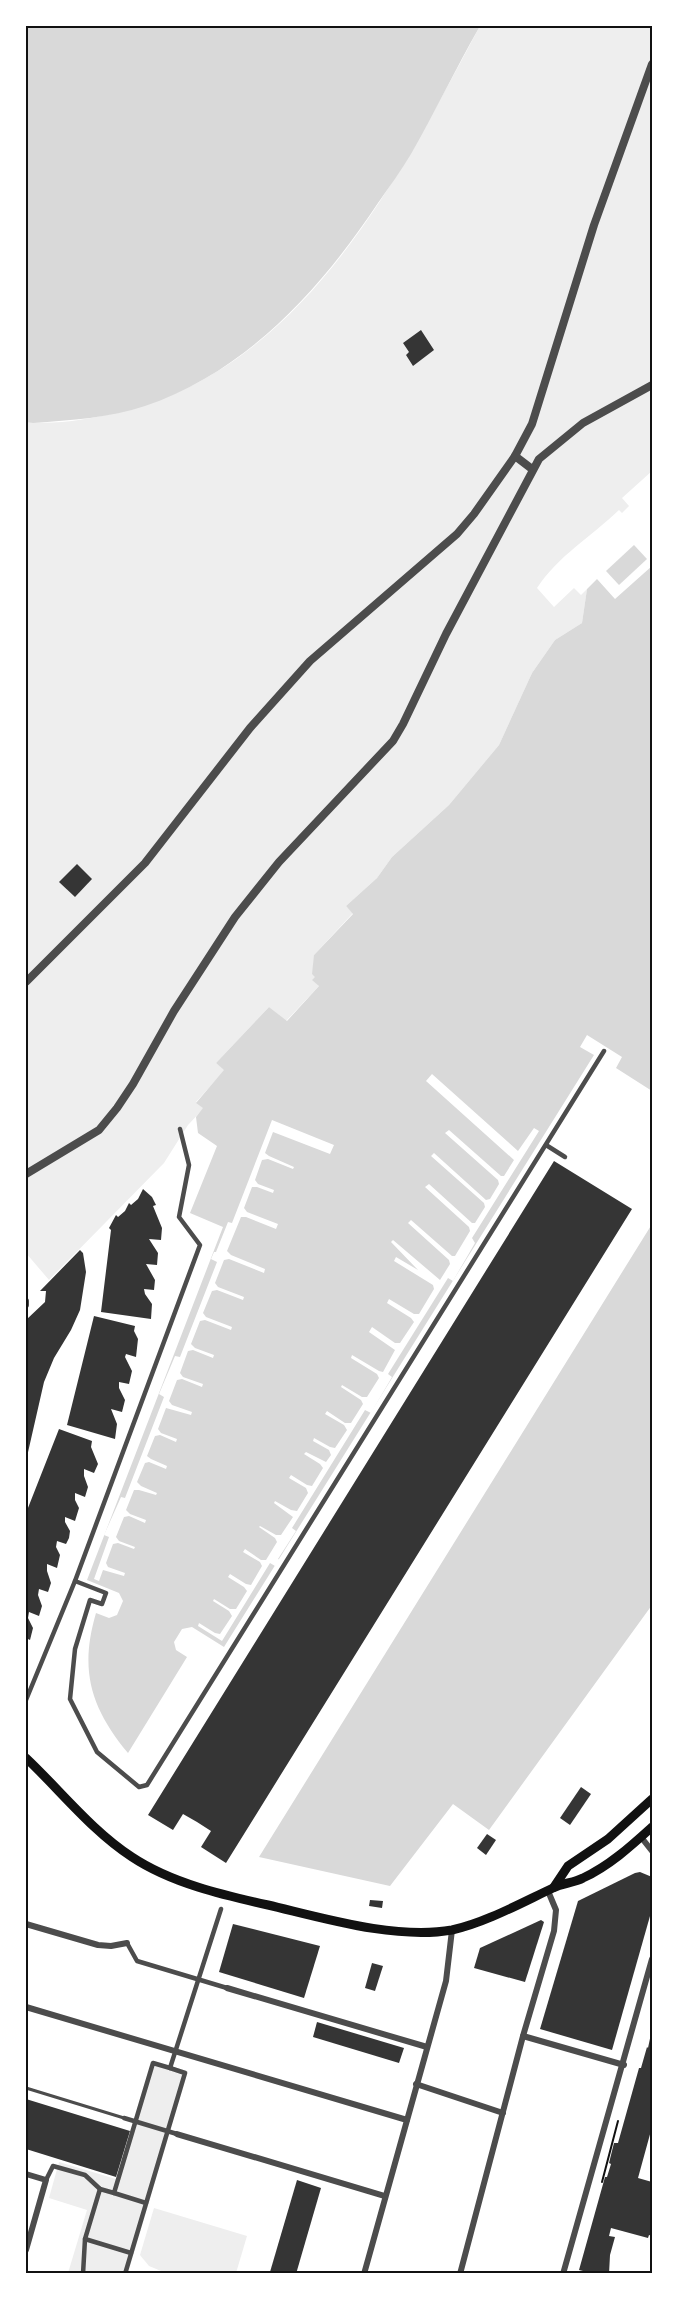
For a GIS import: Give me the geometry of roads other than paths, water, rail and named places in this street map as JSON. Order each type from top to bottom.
[{"type":"main road","points":[[27,1763],[104,1837],[133,1857],[166,1874],[226,1895],[357,1926],[409,1931],[452,1930],[500,1913],[551,1889],[582,1879],[612,1861],[652,1827]]},
{"type":"main road","points":[[551,1889],[568,1866],[621,1830],[652,1799]]},
{"type":"street","points":[[26,982],[145,864],[250,728],[310,661],[458,534],[515,456],[532,424],[594,225],[652,64]]},
{"type":"street","points":[[26,1174],[99,1130],[133,1084],[174,1011],[235,917],[279,862],[393,741],[532,469],[549,449],[583,423],[652,385]]},
{"type":"street","points":[[515,456],[532,469]]},
{"type":"street","points":[[75,1581],[106,1593],[102,1604],[90,1600],[75,1649],[69,1699],[98,1752],[139,1786],[147,1785],[604,1051]]},
{"type":"street","points":[[26,1700],[75,1581],[200,1245],[179,1217],[189,1165],[180,1129]]},
{"type":"street","points":[[546,1145],[565,1157]]},
{"type":"street","points":[[641,1837],[652,1851]]},
{"type":"street","points":[[460,2274],[523,2037],[554,1931],[556,1910],[551,1889]]},
{"type":"street","points":[[170,2068],[222,1909]]},
{"type":"street","points":[[26,1924],[98,1946],[127,1943],[136,1960],[427,2047]]},
{"type":"street","points":[[364,2274],[449,1970],[452,1930]]},
{"type":"street","points":[[563,2274],[624,2065],[652,1959]]},
{"type":"street","points":[[26,2007],[407,2121]]},
{"type":"street","points":[[523,2037],[624,2065]]},
{"type":"street","points":[[114,2193],[153,2063],[184,2073],[125,2274]]},
{"type":"street","points":[[416,2084],[503,2113]]},
{"type":"street","points":[[124,2118],[385,2196]]},
{"type":"street","points":[[26,2250],[46,2180],[53,2166],[84,2175],[100,2189],[146,2203]]},
{"type":"street","points":[[26,2174],[46,2180]]},
{"type":"street","points":[[83,2274],[85,2240],[100,2189]]},
{"type":"street","points":[[85,2240],[131,2253]]},
{"type":"lane","points":[[26,2088],[124,2118]]}]
